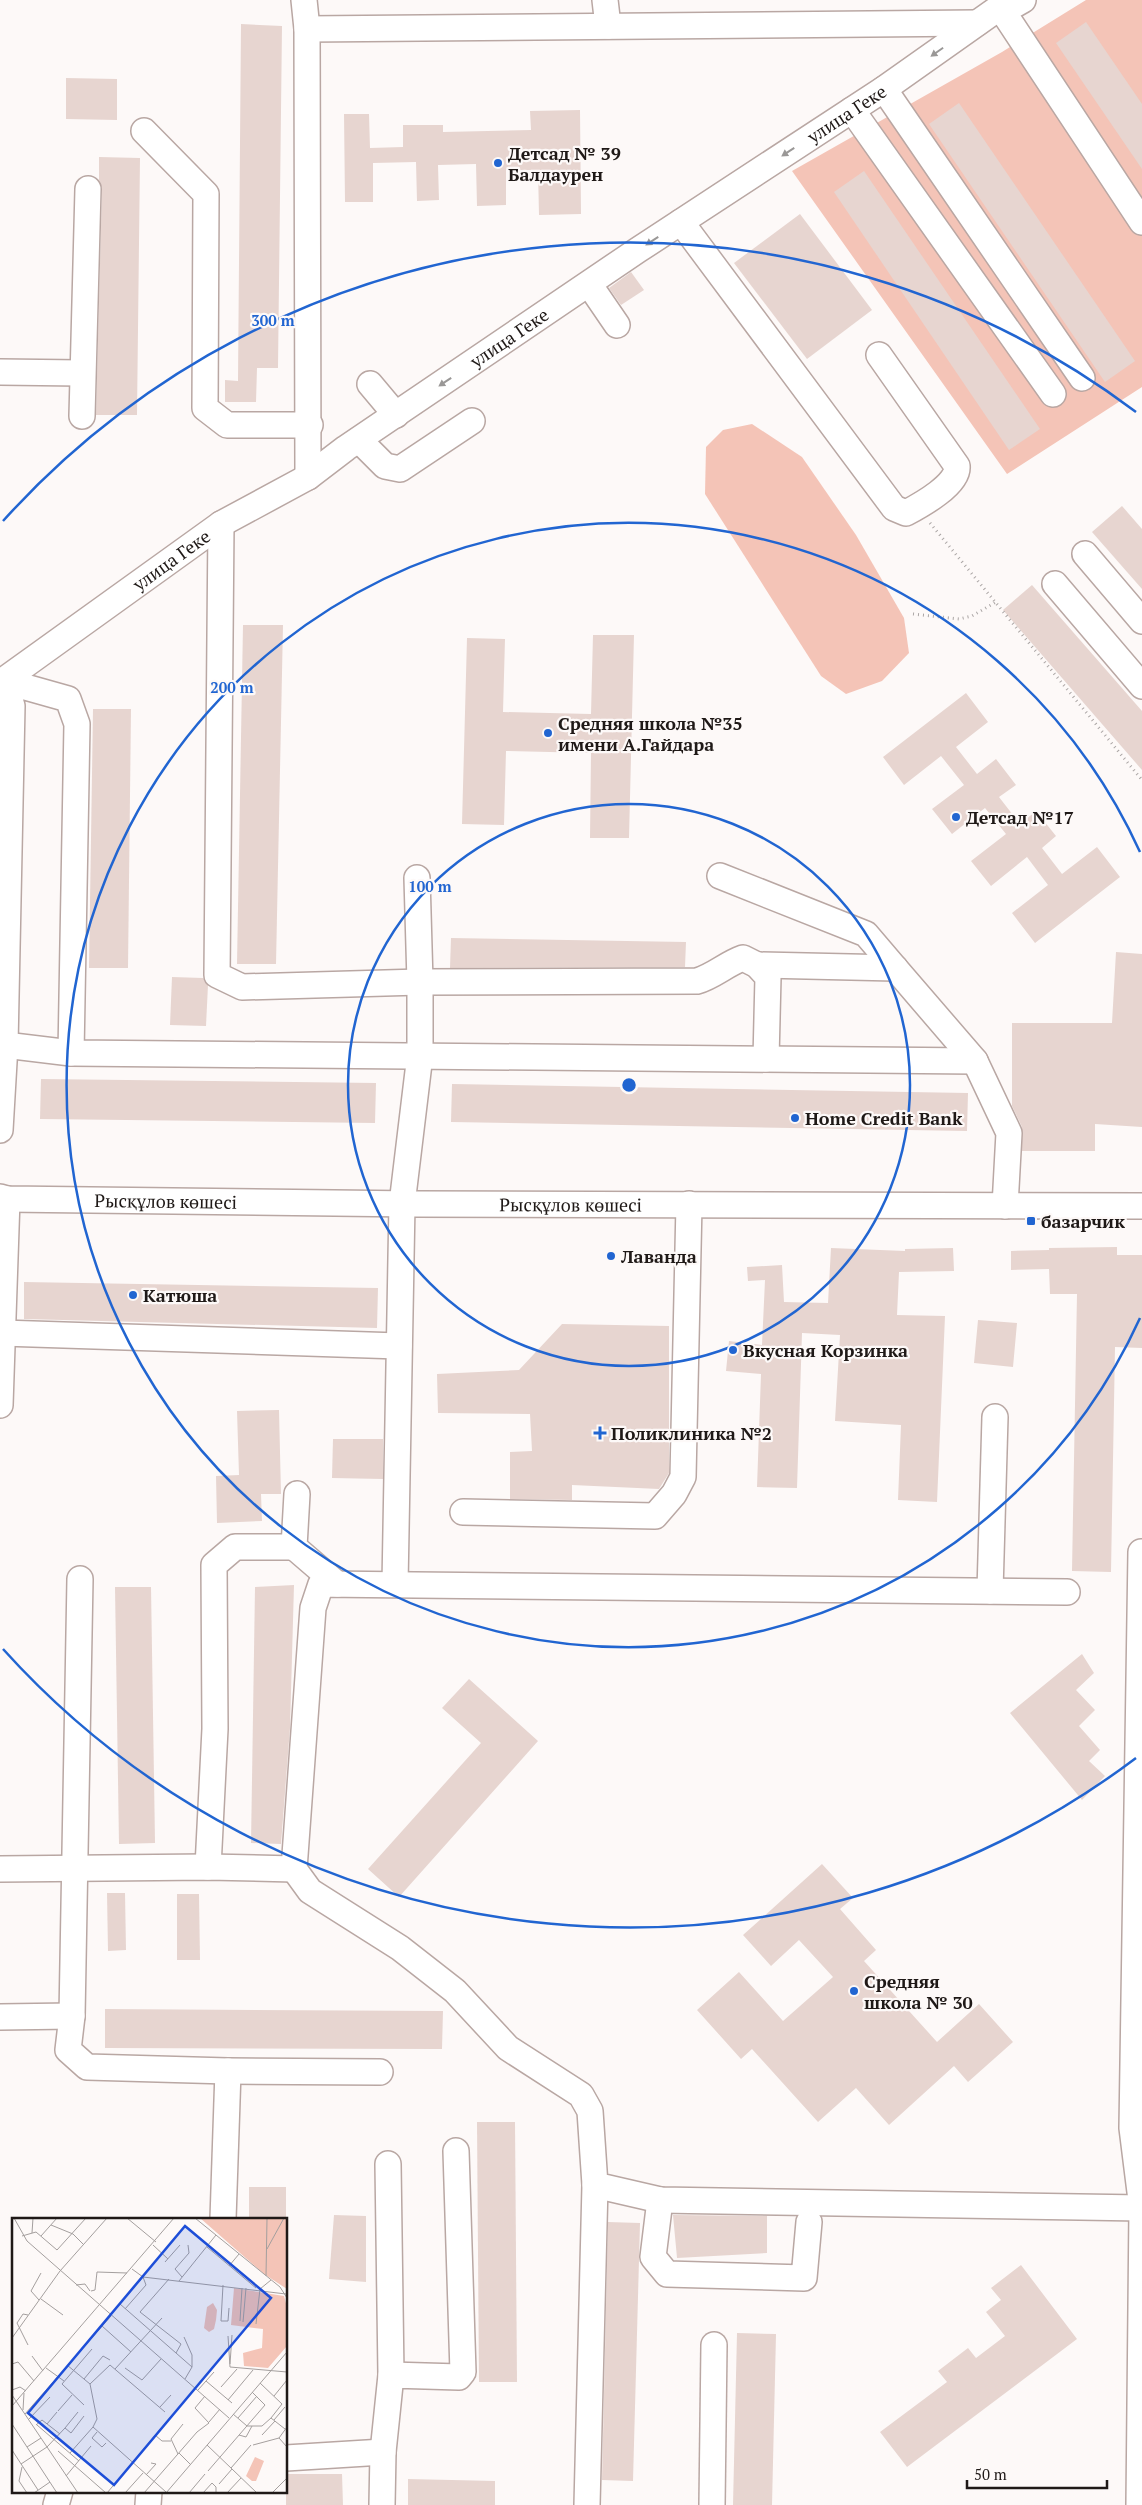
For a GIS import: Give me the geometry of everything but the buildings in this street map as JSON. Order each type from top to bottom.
[{"type":"street","points":[[304,0],[307,29],[310,425],[308,477]]},
{"type":"street","points":[[605,0],[608,26]]},
{"type":"street","points":[[1009,2],[1142,222]]},
{"type":"street","name":"улица Геке","points":[[2,682],[222,524],[308,477],[589,284],[884,89],[1009,2]]},
{"type":"street","points":[[307,29],[977,23]]},
{"type":"street","points":[[884,89],[1082,378]]},
{"type":"street","points":[[852,110],[1053,394]]},
{"type":"street","points":[[144,131],[206,194],[206,408],[227,425],[310,425]]},
{"type":"street","points":[[82,416],[81,373],[88,190]]},
{"type":"street","points":[[681,222],[894,508],[906,512],[953,482],[958,474],[957,466],[879,355]]},
{"type":"street","points":[[589,284],[617,325]]},
{"type":"street","points":[[0,372],[81,373]]},
{"type":"street","points":[[370,384],[396,415]]},
{"type":"street","points":[[360,440],[385,466],[400,469],[472,421]]},
{"type":"street","points":[[222,524],[216,975],[242,987],[420,982],[697,981],[712,977],[729,963],[743,958],[757,965],[768,977],[766,1058]]},
{"type":"street","points":[[1085,554],[1142,621]]},
{"type":"street","points":[[1055,584],[1142,686]]},
{"type":"street","points":[[0,1130],[5,1045],[12,706],[2,682]]},
{"type":"street","points":[[2,682],[68,699],[77,724],[71,1053]]},
{"type":"street","points":[[720,876],[866,934],[975,1061],[1009,1133],[1006,1206]]},
{"type":"street","points":[[395,1584],[402,1204],[420,1055],[417,878]]},
{"type":"street","points":[[757,965],[895,968]]},
{"type":"street","points":[[5,1045],[71,1053],[975,1061]]},
{"type":"street","points":[[0,1405],[4,1198]]},
{"type":"street","name":"Рысқұлов көшесі","points":[[4,1198],[402,1204],[1142,1206]]},
{"type":"street","points":[[463,1512],[655,1516],[674,1494],[683,1477],[689,1204]]},
{"type":"street","points":[[2,1333],[400,1346]]},
{"type":"street","points":[[990,1591],[995,1417]]},
{"type":"street","points":[[294,1547],[297,1494]]},
{"type":"street","points":[[208,1867],[215,1729],[214,1565],[235,1547],[294,1547],[337,1584]]},
{"type":"street","points":[[1139,2505],[1142,2208],[1132,2128],[1139,1834],[1141,1552]]},
{"type":"street","points":[[80,1580],[73,1868],[72,2016],[68,2050],[87,2067],[228,2071],[380,2072]]},
{"type":"street","points":[[587,2505],[595,2185],[590,2111],[581,2095],[508,2048],[455,1990],[400,1948],[310,1891],[294,1869],[313,1608],[321,1584],[1067,1592]]},
{"type":"street","points":[[0,1869],[208,1867],[294,1869]]},
{"type":"street","points":[[0,2018],[72,2016]]},
{"type":"street","points":[[224,2218],[228,2071]]},
{"type":"street","points":[[391,2375],[459,2377],[463,2372],[456,2151]]},
{"type":"street","points":[[382,2505],[383,2452],[391,2375],[388,2164]]},
{"type":"street","points":[[595,2185],[660,2200],[1142,2208]]},
{"type":"street","points":[[660,2200],[653,2256],[667,2274],[804,2278],[809,2222]]},
{"type":"street","points":[[712,2505],[714,2345]]},
{"type":"street","points":[[288,2458],[383,2452]]},
{"type":"street","points":[[56,2505],[60,2492]]},
{"type":"street","points":[[148,2505],[149,2492]]},
{"type":"path","points":[[916,507],[1142,780]]},
{"type":"path","points":[[913,614],[959,619],[972,616],[996,602]]},
{"type":"shaded area","points":[[1086,0],[1142,0],[1142,387],[1007,474],[792,171],[1002,52]]},
{"type":"shaded area","points":[[752,424],[802,457],[856,535],[904,618],[909,653],[882,681],[846,694],[821,676],[705,494],[706,447],[723,430]]},
{"type":"place","name":"Детсад № 39 Балдаурен","points":[[498,163]]},
{"type":"place","name":"Средняя школа №35 имени А.Гайдара","points":[[548,733]]},
{"type":"place","name":"Детсад №17","points":[[956,817]]},
{"type":"place","name":"Home Credit Bank","points":[[795,1118]]},
{"type":"place","name":"базарчик","points":[[1031,1221]]},
{"type":"place","name":"Лаванда","points":[[611,1256]]},
{"type":"place","name":"Катюша","points":[[133,1295]]},
{"type":"place","name":"Вкусная Корзинка","points":[[733,1350]]},
{"type":"place","name":"Поликлиника №2","points":[[600,1433]]},
{"type":"place","name":"Средняя школа № 30","points":[[854,1991]]}]
